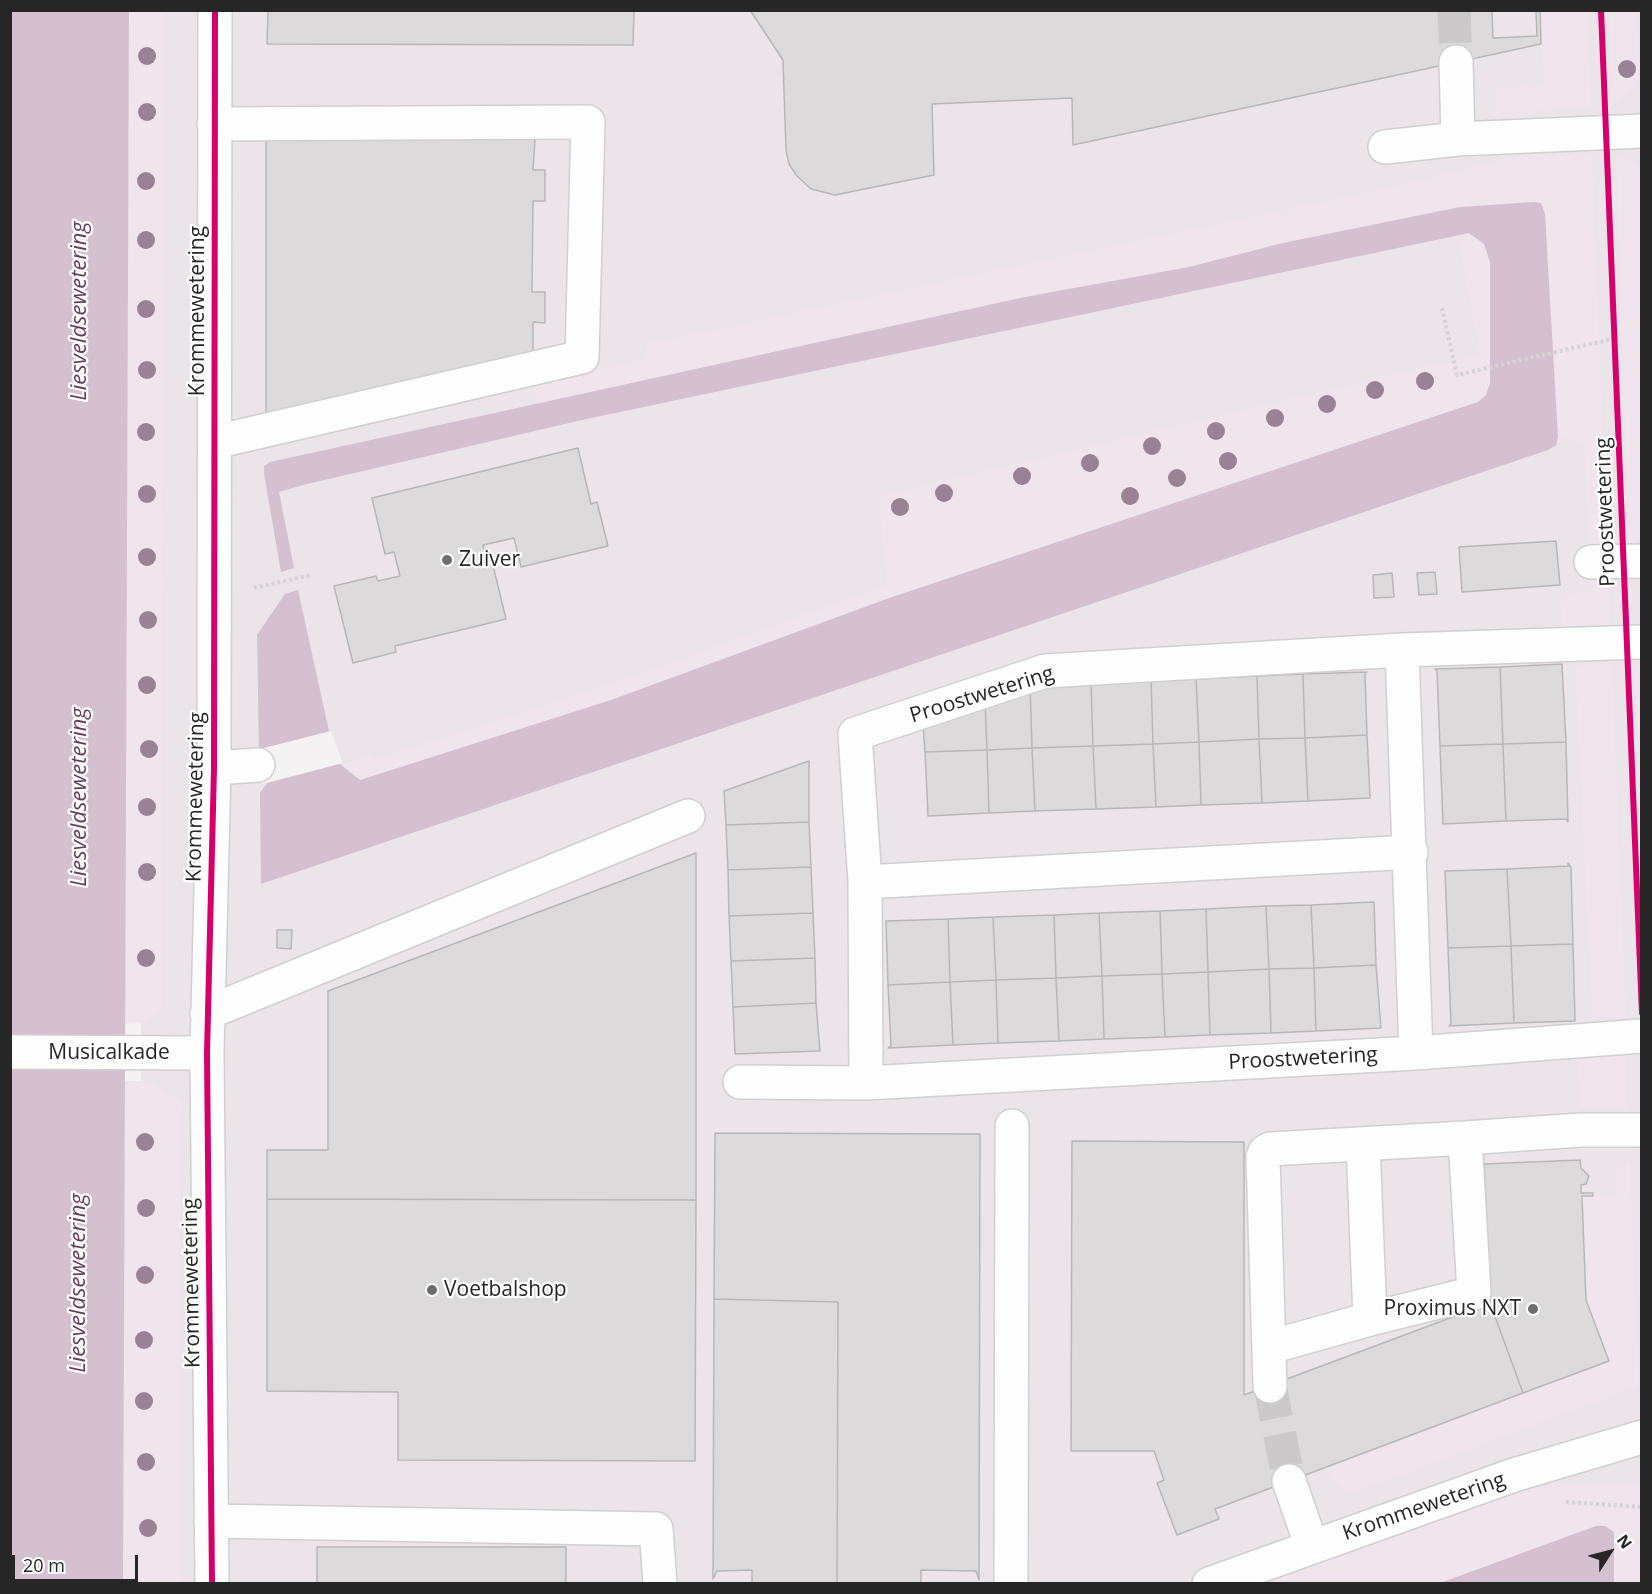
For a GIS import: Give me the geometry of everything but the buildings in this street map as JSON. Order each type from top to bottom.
[{"type":"street","name":"Krommewetering","points":[[212,1584],[207,1013],[214,768],[215,10]]},
{"type":"street","points":[[1456,62],[1458,139]]},
{"type":"street","points":[[214,124],[588,122],[582,357],[214,442]]},
{"type":"street","points":[[1385,147],[1458,139],[1641,131]]},
{"type":"street","points":[[1591,562],[1641,561]]},
{"type":"street","name":"Proostwetering","points":[[866,1083],[866,882],[855,734],[1045,671],[1402,650],[1641,642]]},
{"type":"street","points":[[1402,650],[1411,852],[1416,1053]]},
{"type":"street","points":[[214,768],[258,765]]},
{"type":"street","points":[[207,1013],[688,816]]},
{"type":"street","points":[[866,882],[1411,852]]},
{"type":"street","name":"Proostwetering","points":[[740,1082],[866,1083],[1416,1053],[1641,1036]]},
{"type":"street","name":"Musicalkade","points":[[10,1052],[207,1053]]},
{"type":"street","points":[[1011,1584],[1012,1126]]},
{"type":"street","points":[[1270,1386],[1265,1152],[1270,1149],[1580,1130],[1641,1130]]},
{"type":"street","points":[[1270,1347],[1474,1293],[1465,1138]]},
{"type":"street","points":[[1363,1144],[1370,1320]]},
{"type":"street","name":"Krommewetering","points":[[1209,1584],[1514,1475],[1641,1437]]},
{"type":"street","points":[[1289,1481],[1312,1547]]},
{"type":"street","points":[[211,1521],[656,1529],[660,1584]]},
{"type":"path","points":[[1442,308],[1457,375],[1616,338]]},
{"type":"path","points":[[1616,326],[1617,350]]},
{"type":"path","points":[[283,581],[311,575]]},
{"type":"shaded area","points":[[164,10],[163,1009],[146,1023],[123,1024],[129,11]]},
{"type":"shaded area","points":[[141,11],[1641,11],[1641,1583],[141,1583]]},
{"type":"shaded area","points":[[1540,11],[1587,11],[1591,108],[1496,113],[1496,88],[1544,85]]},
{"type":"shaded area","points":[[1609,11],[1636,11],[1639,77],[1634,89],[1612,106]]},
{"type":"shaded area","points":[[1592,153],[1607,548],[1589,549],[1584,444],[1558,437],[1545,214],[1541,203],[1460,207],[1283,243],[1189,267],[944,314],[537,404],[532,384],[645,358],[645,344],[1387,188],[1504,159]]},
{"type":"shaded area","points":[[1616,155],[1628,159],[1642,172],[1642,540],[1629,545]]},
{"type":"shaded area","points":[[1469,233],[1484,244],[1490,262],[1490,383],[1486,395],[1478,402],[892,597],[611,700],[360,780],[340,765],[373,755],[374,760],[645,672],[886,585],[879,496],[1480,354],[1458,242]]},
{"type":"shaded area","points":[[1609,575],[1610,625],[1562,626],[1560,594],[1592,592],[1591,576]]},
{"type":"shaded area","points":[[1612,664],[1626,1018],[1592,1019],[1575,665]]},
{"type":"shaded area","points":[[1635,664],[1642,666],[1641,861]]},
{"type":"shaded area","points":[[1627,1055],[1627,1107],[1580,1107],[1578,1056]]},
{"type":"shaded area","points":[[123,1081],[147,1081],[181,1101],[180,1583],[123,1584]]},
{"type":"shaded area","points":[[1630,1161],[1639,1386],[1354,1493],[1338,1486],[1329,1477],[1325,1468],[1608,1361],[1586,1300],[1582,1196],[1616,1195],[1616,1162]]},
{"type":"shaded area","points":[[1609,1482],[1641,1485],[1641,1583],[1614,1583],[1614,1532],[1596,1526],[1440,1583],[1253,1584],[1505,1493],[1562,1484]]},
{"type":"water","name":"Liesveldsewetering","points":[[11,11],[129,11],[123,1583],[11,1584]]},
{"type":"water","points":[[1541,203],[1545,214],[1558,437],[1556,445],[1548,450],[261,884],[260,793],[267,783],[259,749],[257,635],[285,594],[298,590],[329,731],[340,764],[360,780],[611,700],[892,597],[1478,402],[1486,395],[1490,383],[1490,262],[1484,244],[1469,233],[582,420],[303,485],[279,492],[294,568],[281,572],[264,474],[264,466],[270,462],[1025,297],[1189,267],[1283,243],[1460,207]]},
{"type":"water","points":[[1596,1526],[1605,1526],[1614,1532],[1614,1583],[1440,1583]]},
{"type":"pier","points":[[331,731],[343,763],[263,784],[256,750]]},
{"type":"tunnel","points":[[1454,10],[1456,62]]},
{"type":"tunnel","points":[[1270,1386],[1289,1481]]},
{"type":"cycle path","points":[[212,1584],[207,1053],[214,768],[215,10]]},
{"type":"cycle path","points":[[1601,10],[1642,1013]]},
{"type":"place","name":"Zuiver","points":[[447,560]]},
{"type":"place","name":"Voetbalshop","points":[[432,1290]]},
{"type":"place","name":"Proximus NXT","points":[[1533,1309]]}]
